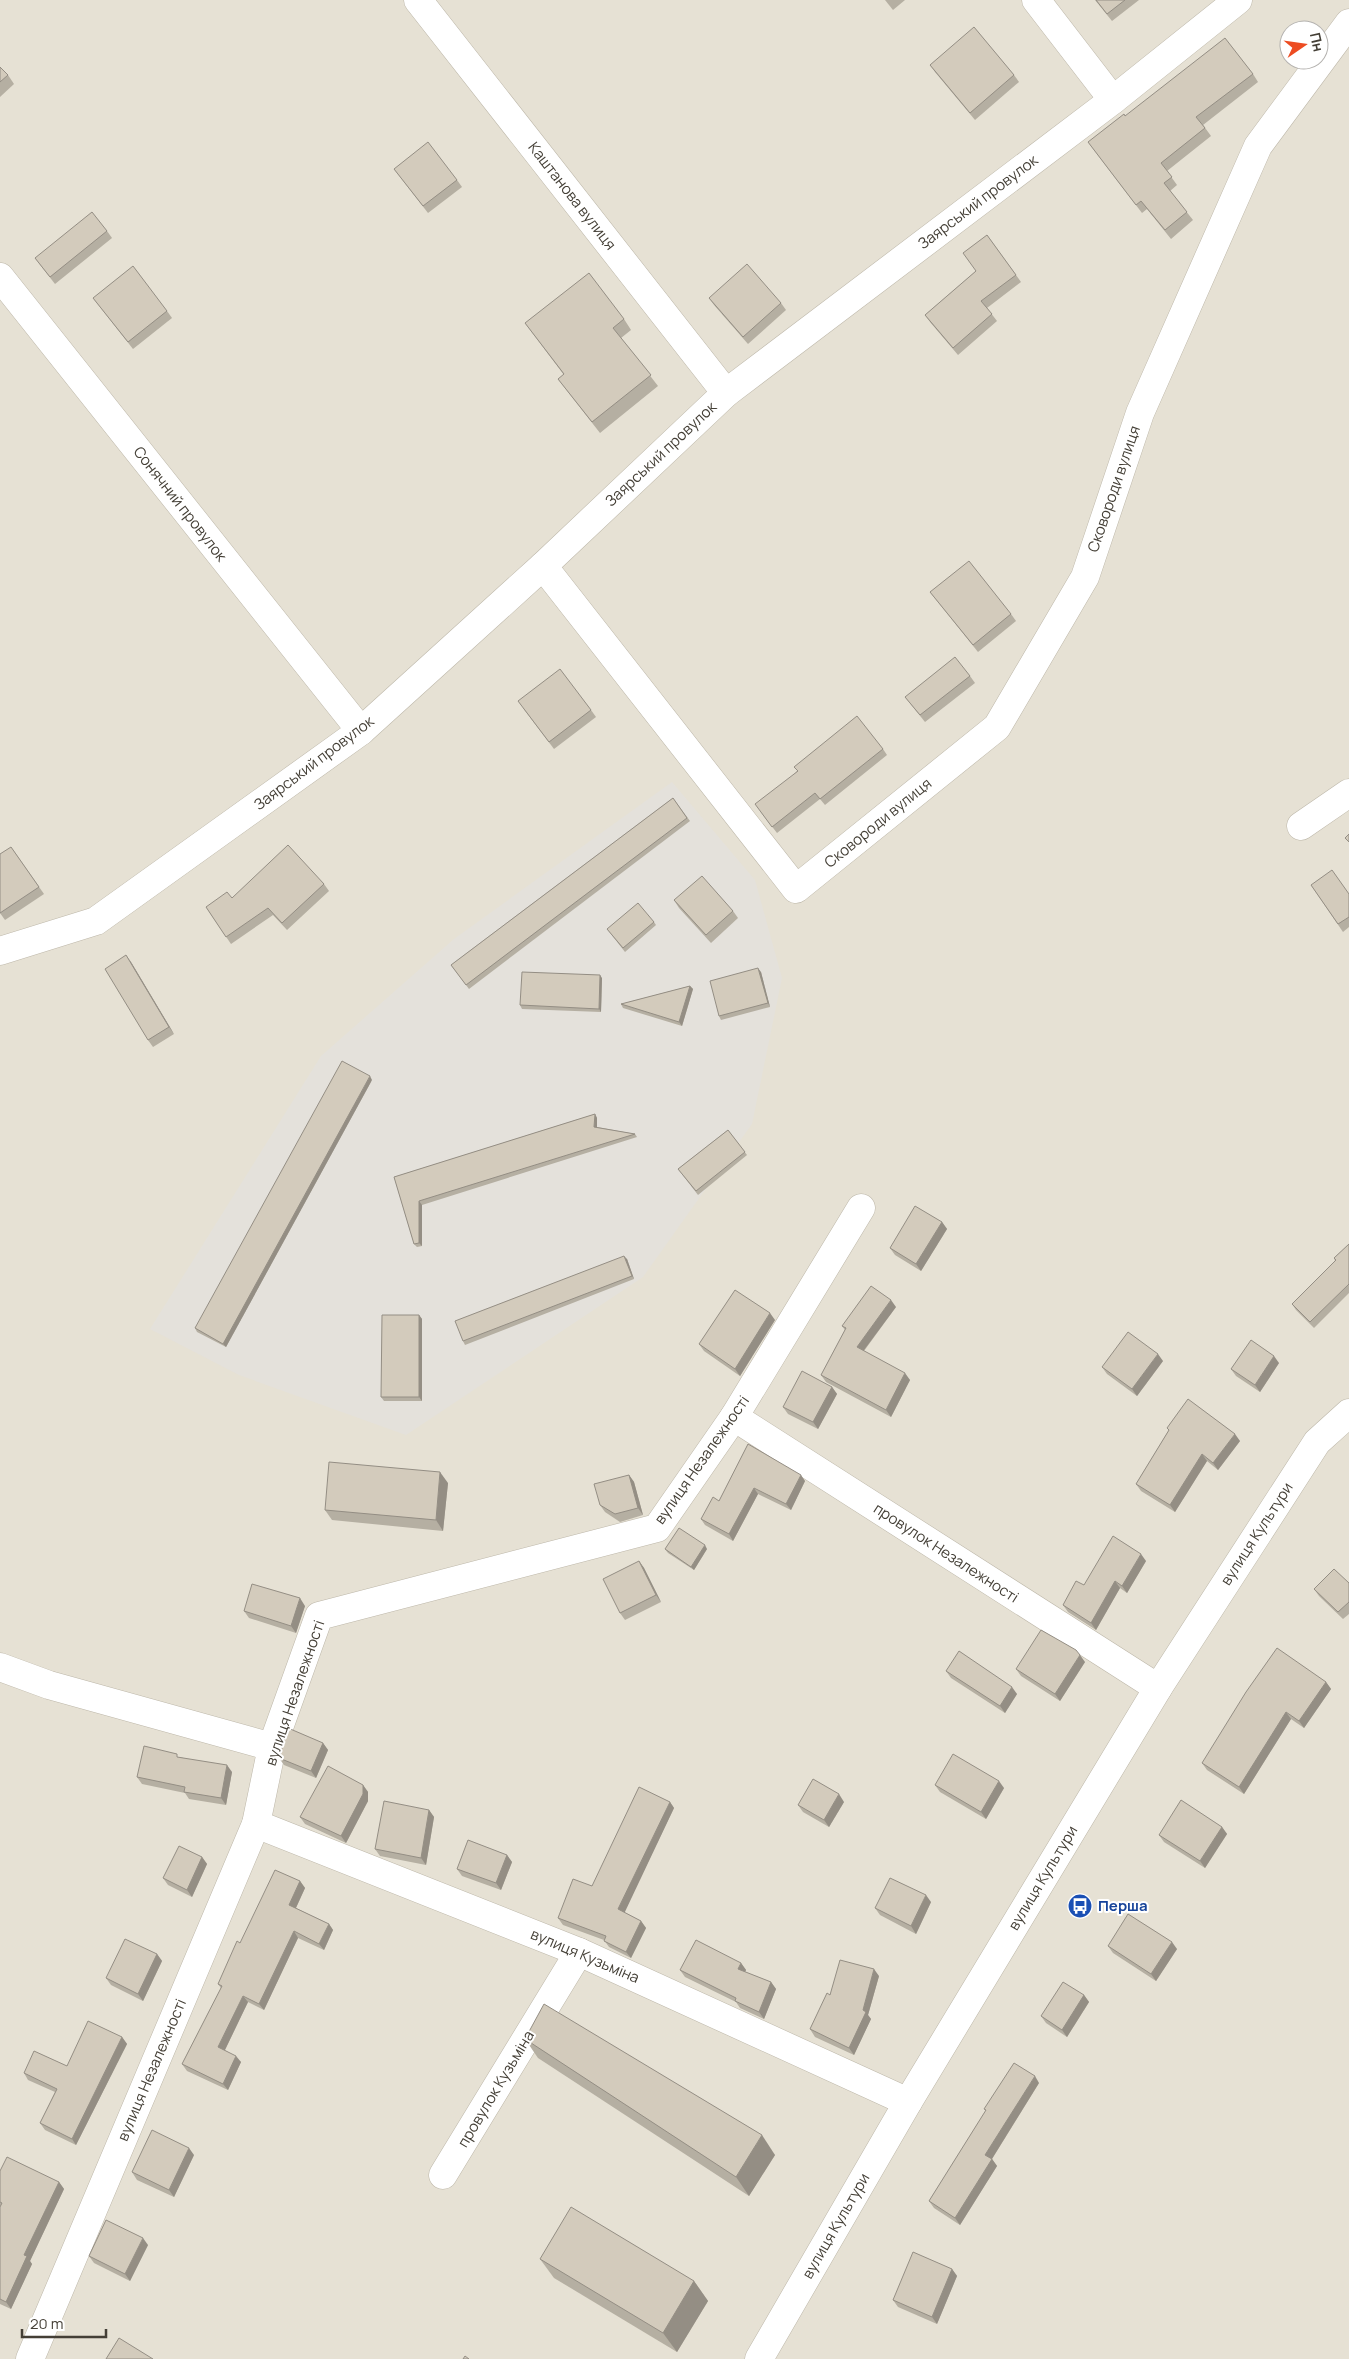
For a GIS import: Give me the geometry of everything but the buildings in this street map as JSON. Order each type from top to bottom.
[{"type":"street","name":"Каштанова вулиця","points":[[418,0],[726,393]]},
{"type":"street","points":[[1036,0],[1113,100]]},
{"type":"street","name":"Заярський провулок","points":[[0,951],[96,921],[361,731],[542,566],[726,393],[1113,100],[1238,0]]},
{"type":"street","name":"Сковороди вулиця","points":[[542,566],[796,889],[998,727],[1085,577],[1140,413],[1258,146],[1349,23]]},
{"type":"street","name":"Сонячний провулок","points":[[0,277],[361,731]]},
{"type":"street","points":[[1301,826],[1349,793]]},
{"type":"street","name":"вулиця Незалежності","points":[[30,2359],[256,1824],[272,1747],[319,1616],[657,1528],[734,1417],[861,1208]]},
{"type":"street","name":"вулиця Культури","points":[[759,2359],[908,2102],[1158,1688],[1317,1442],[1349,1413]]},
{"type":"street","name":"провулок Незалежності","points":[[734,1417],[1158,1688]]},
{"type":"street","points":[[0,1667],[49,1685],[272,1747]]},
{"type":"street","name":"вулиця Кузьміна","points":[[256,1824],[579,1952],[908,2102]]},
{"type":"street","name":"провулок Кузьміна","points":[[443,2175],[579,1952]]},
{"type":"shaded area","points":[[0,0],[1349,0],[1349,2359],[0,2359]]},
{"type":"shaded area","points":[[672,782],[755,880],[782,978],[752,1124],[643,1277],[406,1435],[239,1375],[150,1329],[321,1056],[454,939]]},
{"type":"place","name":"Перша","points":[[1080,1906]]}]
